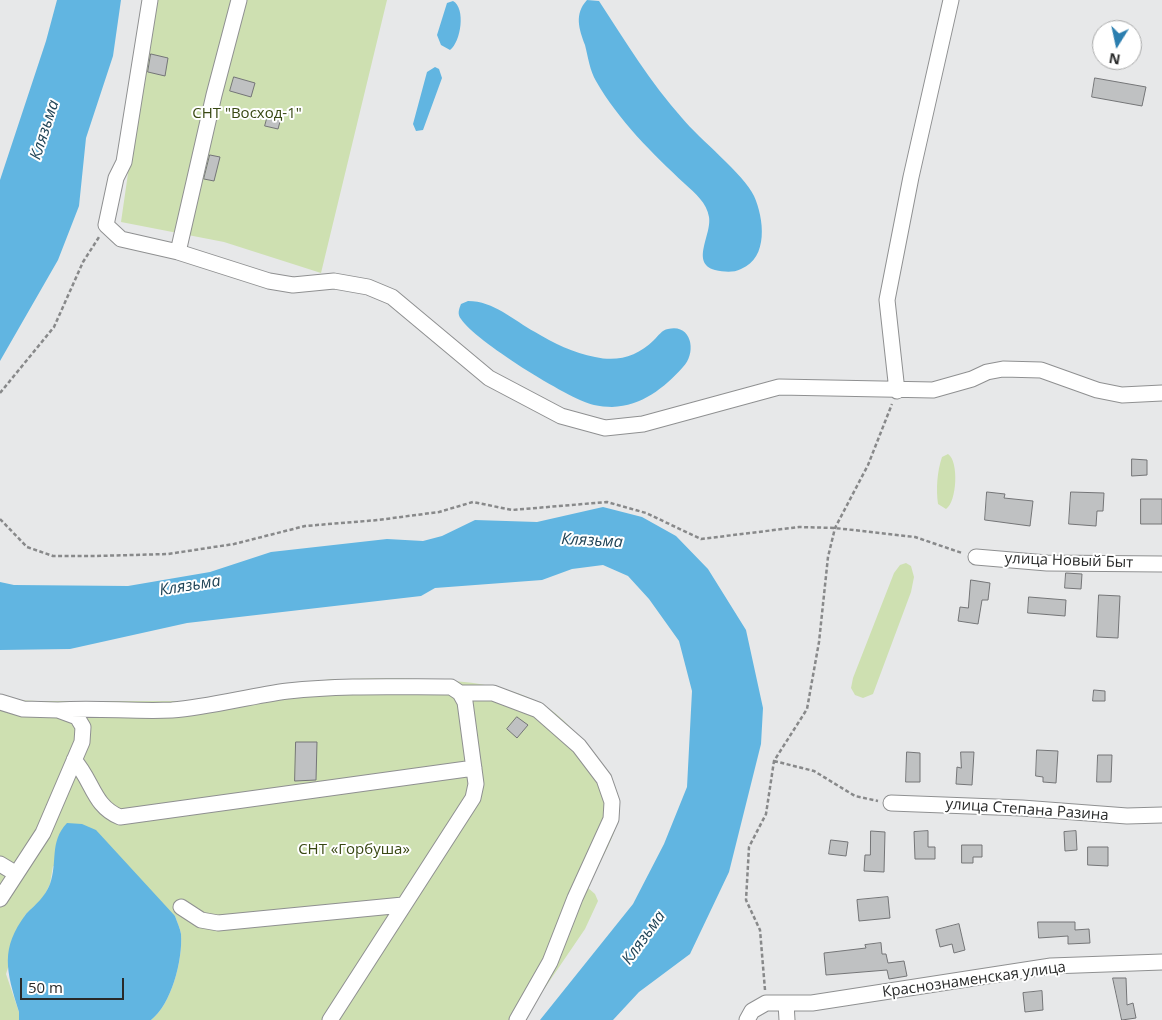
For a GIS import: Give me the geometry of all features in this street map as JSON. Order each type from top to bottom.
[{"type":"street","points":[[150,0],[124,162],[116,178],[106,225],[121,239],[178,252],[269,281],[292,286],[334,281],[368,287],[392,297],[489,378],[561,416],[605,428],[643,424],[780,387],[897,391],[933,390],[963,383],[987,372],[1020,368],[1041,370],[1097,390],[1122,395],[1162,393]]},
{"type":"street","points":[[178,252],[214,95],[239,0]]},
{"type":"street","points":[[897,391],[887,300],[911,177],[951,0]]},
{"type":"street","name":"улица Новый Быт","points":[[976,557],[1046,563],[1162,564]]},
{"type":"street","points":[[0,702],[23,709],[58,710],[89,707],[169,710],[197,708],[285,691],[330,687],[450,687],[460,693],[465,702],[476,784],[473,798],[330,1020]]},
{"type":"street","points":[[460,693],[493,693],[538,710],[579,746],[604,779],[612,802],[611,819],[571,907],[550,962],[517,1020]]},
{"type":"street","points":[[0,899],[15,873],[43,833],[82,742],[83,728],[77,717],[58,710]]},
{"type":"street","points":[[74,760],[84,771],[107,812],[120,817],[474,768]]},
{"type":"street","name":"улица Степана Разина","points":[[891,803],[1022,808],[1127,816],[1162,815]]},
{"type":"street","points":[[0,864],[15,873]]},
{"type":"street","points":[[181,908],[201,920],[218,923],[403,905]]},
{"type":"street","name":"Краснознаменская улица","points":[[766,1003],[812,1002],[913,989],[1051,966],[1162,962]]},
{"type":"street","points":[[746,1020],[752,1011],[766,1003]]},
{"type":"street","points":[[786,1003],[787,1020]]},
{"type":"path","points":[[0,393],[54,327],[83,262],[106,225]]},
{"type":"path","points":[[766,1003],[760,930],[746,900],[750,847],[766,814],[774,761],[807,709],[819,642],[828,557],[835,528],[868,465],[897,391]]},
{"type":"path","points":[[0,519],[26,547],[53,556],[168,554],[234,544],[305,526],[378,520],[439,512],[473,502],[512,510],[607,502],[646,513],[701,539],[799,527],[835,528],[915,537],[976,557]]},
{"type":"path","points":[[774,761],[814,771],[855,796],[891,803]]},
{"type":"green space","name":"СНТ \"Восход-1\"","points":[[153,0],[387,0],[321,273],[224,242],[121,222]]},
{"type":"green space","points":[[948,454],[952,458],[954,465],[955,482],[950,505],[946,509],[938,504],[937,486],[942,457]]},
{"type":"green space","points":[[906,563],[911,566],[914,577],[911,592],[873,694],[863,698],[855,695],[851,688],[853,678],[894,573],[900,565]]},
{"type":"green space","name":"СНТ «Горбуша»","points":[[333,679],[412,679],[468,682],[520,694],[549,708],[562,719],[592,750],[610,777],[617,793],[620,807],[612,838],[587,887],[595,894],[598,901],[585,929],[523,1020],[151,1020],[158,1013],[170,993],[178,969],[181,934],[175,916],[53,866],[50,884],[43,898],[25,915],[6,974],[19,1012],[19,1020],[0,1020],[0,695],[16,700],[38,701],[190,701],[247,690]]},
{"type":"water","name":"Клязьма","points":[[57,0],[121,0],[113,56],[86,138],[79,206],[58,260],[0,361],[0,180],[46,41]]},
{"type":"water","points":[[587,0],[599,1],[638,61],[670,104],[749,187],[757,205],[762,226],[760,247],[750,264],[735,271],[725,272],[715,270],[704,261],[703,255],[709,217],[703,203],[637,136],[615,110],[594,77],[579,22],[580,11]]},
{"type":"water","points":[[453,1],[460,10],[461,25],[457,40],[450,50],[441,45],[437,35],[447,3]]},
{"type":"water","points":[[435,67],[439,69],[442,78],[423,130],[416,131],[413,124],[427,72]]},
{"type":"water","points":[[468,301],[486,304],[495,308],[549,340],[587,355],[611,359],[626,357],[641,351],[660,333],[676,328],[682,330],[690,340],[690,354],[676,375],[660,389],[643,399],[623,406],[594,405],[544,381],[502,354],[469,328],[459,315],[461,304]]},
{"type":"water","name":"Клязьма","points":[[603,507],[642,517],[676,536],[708,569],[746,630],[763,708],[761,744],[729,872],[690,954],[639,992],[613,1020],[540,1020],[633,904],[664,844],[687,787],[692,691],[679,641],[649,599],[628,576],[603,565],[572,569],[542,580],[435,588],[421,596],[187,623],[70,649],[0,650],[0,582],[14,585],[128,586],[210,572],[271,552],[387,539],[423,541],[442,536],[475,520],[537,522]]},
{"type":"water","points":[[67,823],[82,824],[96,830],[175,916],[181,934],[178,969],[170,993],[158,1013],[151,1020],[19,1020],[19,1012],[9,972],[9,949],[12,938],[26,914],[48,889],[58,837]]},
{"type":"building","points":[[151,54],[168,58],[165,76],[148,72]]},
{"type":"building","points":[[234,77],[255,83],[251,97],[230,91]]},
{"type":"building","points":[[1095,78],[1146,87],[1142,106],[1092,97]]},
{"type":"building","points":[[268,115],[281,118],[278,129],[265,126]]},
{"type":"building","points":[[210,155],[220,157],[214,181],[204,179]]},
{"type":"building","points":[[1132,459],[1147,460],[1147,475],[1132,476]]},
{"type":"building","points":[[987,492],[1005,494],[1004,498],[1033,501],[1030,526],[985,520]]},
{"type":"building","points":[[1071,492],[1104,493],[1103,511],[1097,511],[1096,526],[1069,524]]},
{"type":"building","points":[[1141,499],[1162,499],[1162,524],[1141,524]]},
{"type":"building","points":[[1066,573],[1082,574],[1081,589],[1065,588]]},
{"type":"building","points":[[971,580],[990,583],[988,600],[982,600],[978,624],[958,621],[960,607],[968,608]]},
{"type":"building","points":[[1099,595],[1120,596],[1118,638],[1097,637]]},
{"type":"building","points":[[1029,597],[1066,600],[1065,616],[1028,613]]},
{"type":"building","points":[[1094,690],[1105,691],[1105,701],[1093,701]]},
{"type":"building","points":[[517,717],[528,725],[517,738],[507,729]]},
{"type":"building","points":[[296,742],[317,742],[316,780],[295,781]]},
{"type":"building","points":[[1037,750],[1058,751],[1056,783],[1043,782],[1043,777],[1036,776]]},
{"type":"building","points":[[907,752],[920,753],[920,782],[906,782]]},
{"type":"building","points":[[961,752],[974,752],[972,785],[956,784],[957,767],[961,768]]},
{"type":"building","points":[[1098,755],[1112,755],[1111,782],[1097,782]]},
{"type":"building","points":[[871,831],[885,832],[884,872],[864,871],[865,855],[870,855]]},
{"type":"building","points":[[928,831],[928,847],[935,847],[935,859],[915,859],[914,832]]},
{"type":"building","points":[[1076,831],[1077,850],[1065,851],[1064,832]]},
{"type":"building","points":[[831,840],[848,842],[846,856],[829,854]]},
{"type":"building","points":[[962,845],[982,845],[982,857],[973,857],[973,863],[962,863]]},
{"type":"building","points":[[1088,847],[1108,847],[1108,866],[1088,865]]},
{"type":"building","points":[[888,897],[890,918],[859,921],[857,900]]},
{"type":"building","points":[[1038,922],[1075,922],[1075,930],[1089,929],[1090,943],[1068,944],[1068,936],[1039,938]]},
{"type":"building","points":[[959,924],[965,950],[954,953],[952,944],[940,947],[936,930]]},
{"type":"building","points":[[881,943],[882,954],[886,954],[888,963],[904,961],[907,976],[889,979],[887,970],[826,975],[824,953],[866,948],[865,945]]},
{"type":"building","points":[[1113,978],[1126,978],[1127,1005],[1133,1003],[1136,1018],[1122,1020]]},
{"type":"building","points":[[1042,991],[1043,1010],[1025,1012],[1023,993]]}]
